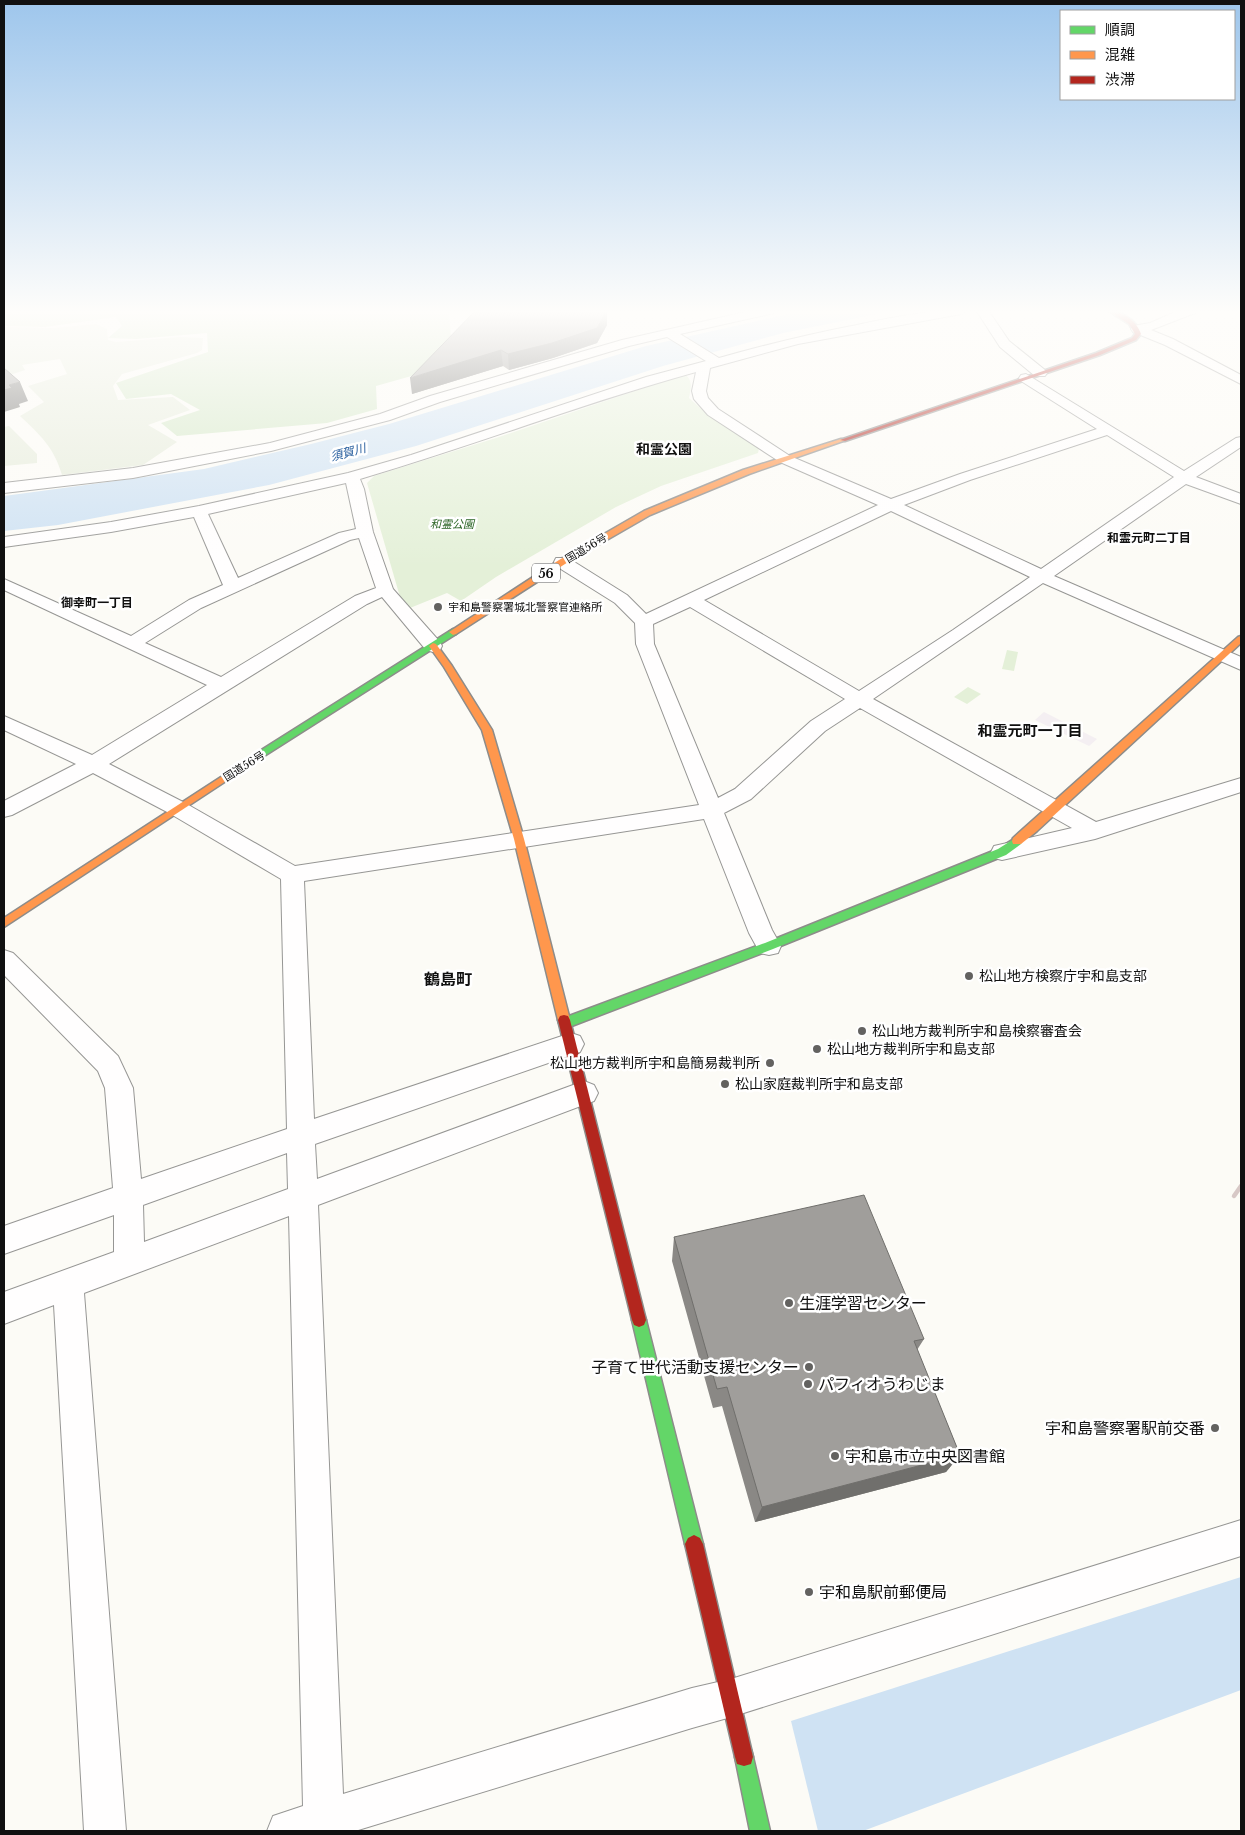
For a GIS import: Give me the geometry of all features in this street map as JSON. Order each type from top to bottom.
[{"type":"main road","name":"国道56号","points":[[4,923],[177,808],[562,562],[647,513],[690,494],[785,458],[973,396]]},
{"type":"main road","points":[[568,1033],[769,946],[1002,852],[1033,828],[1054,806],[1241,639]]},
{"type":"main road","points":[[433,646],[448,666],[487,730],[519,838],[584,1092],[730,1698],[760,1831]]},
{"type":"street","points":[[4,488],[133,473],[271,447],[385,417],[446,396]]},
{"type":"street","points":[[11,546],[199,511],[351,477],[416,458],[600,396]]},
{"type":"street","points":[[700,396],[713,412],[785,458],[891,505],[1043,577],[1241,664]]},
{"type":"street","points":[[1054,396],[1166,467],[1198,484],[1241,499]]},
{"type":"street","points":[[644,622],[771,560],[891,505],[966,477],[1109,430]]},
{"type":"street","points":[[4,722],[93,764],[177,808],[292,875],[519,838],[711,811],[743,794],[818,726],[1043,577],[1241,441]]},
{"type":"street","points":[[351,477],[356,489],[365,532],[385,590],[433,646]]},
{"type":"street","points":[[199,511],[233,587]]},
{"type":"street","points":[[132,643],[195,604],[345,536],[365,532]]},
{"type":"street","points":[[562,562],[621,599],[644,622],[645,644],[761,933],[769,946]]},
{"type":"street","points":[[4,584],[222,684]]},
{"type":"street","points":[[4,810],[93,764],[361,600],[385,590]]},
{"type":"street","points":[[691,600],[859,699],[1054,806],[1095,831]]},
{"type":"street","points":[[1002,852],[1095,831],[1241,785]]},
{"type":"street","points":[[292,875],[304,1198],[312,1828],[1241,1538]]},
{"type":"street","points":[[4,960],[109,1064],[118,1088],[128,1196],[129,1261]]},
{"type":"street","points":[[4,1240],[301,1136],[568,1033]]},
{"type":"street","points":[[4,1308],[304,1198],[584,1092]]},
{"type":"street","points":[[68,1284],[105,1831]]},
{"type":"shaded area","points":[[1044,712],[1097,739],[1089,746],[1035,720]]},
{"type":"green space","points":[[38,396],[116,396],[118,400],[173,397],[190,410],[148,425],[177,442],[143,465],[62,475],[50,449],[20,416],[44,402]]},
{"type":"green space","points":[[124,396],[156,396],[126,399]]},
{"type":"green space","points":[[174,396],[376,396],[377,409],[327,423],[177,436],[161,423],[200,410]]},
{"type":"green space","name":"和霊公園","points":[[621,396],[689,396],[689,398],[706,413],[759,448],[758,453],[661,486],[616,507],[496,577],[461,601],[447,593],[410,608],[400,597],[367,483],[374,476],[496,438]]},
{"type":"green space","points":[[9,426],[37,454],[37,463],[4,466],[4,427]]},
{"type":"green space","points":[[1007,650],[1018,652],[1014,671],[1002,669]]},
{"type":"green space","points":[[968,687],[981,694],[967,704],[954,697]]},
{"type":"water","name":"須賀川","points":[[482,396],[572,396],[416,446],[269,485],[58,525],[4,531],[4,496],[204,469],[389,424]]},
{"type":"water","points":[[1241,1577],[1241,1690],[863,1831],[818,1831],[791,1721]]},
{"type":"building","name":"パフィオうわじま","points":[[864,1195],[924,1339],[914,1341],[960,1455],[762,1507],[727,1387],[717,1389],[674,1237]]},
{"type":"railway","points":[[1234,1196],[1241,1186]]},
{"type":"traffic: fast","points":[[258,756],[453,632]]},
{"type":"traffic: fast","points":[[565,1023],[769,946],[1002,852],[1017,841]]},
{"type":"traffic: fast","points":[[639,1320],[694,1544]]},
{"type":"traffic: fast","points":[[744,1757],[760,1831]]},
{"type":"traffic: slow","points":[[453,632],[562,562],[647,513],[746,472],[843,440]]},
{"type":"traffic: slow","points":[[1017,841],[1241,639]]},
{"type":"traffic: slow","points":[[433,646],[448,666],[487,730],[519,839],[564,1020]]},
{"type":"traffic: slow","points":[[4,923],[258,756]]},
{"type":"traffic: jam","points":[[843,440],[975,396]]},
{"type":"traffic: jam","points":[[564,1020],[639,1320]]},
{"type":"traffic: jam","points":[[694,1544],[744,1757]]},
{"type":"place","name":"宇和島警察署城北警察官連絡所","points":[[438,607]]},
{"type":"place","name":"松山地方検察庁宇和島支部","points":[[969,976]]},
{"type":"place","name":"松山地方裁判所宇和島検察審査会","points":[[862,1031]]},
{"type":"place","name":"松山地方裁判所宇和島支部","points":[[817,1049]]},
{"type":"place","name":"松山地方裁判所宇和島簡易裁判所","points":[[770,1063]]},
{"type":"place","name":"松山家庭裁判所宇和島支部","points":[[725,1084]]},
{"type":"place","name":"生涯学習センター","points":[[789,1303]]},
{"type":"place","name":"子育て世代活動支援センター","points":[[809,1367]]},
{"type":"place","name":"パフィオうわじま","points":[[808,1384]]},
{"type":"place","name":"宇和島警察署駅前交番","points":[[1215,1428]]},
{"type":"place","name":"宇和島市立中央図書館","points":[[835,1456]]},
{"type":"place","name":"宇和島駅前郵便局","points":[[809,1592]]},
{"type":"district","name":"和霊公園","points":[[664,449]]},
{"type":"district","name":"和霊元町二丁目","points":[[1149,537]]},
{"type":"district","name":"御幸町一丁目","points":[[97,602]]},
{"type":"district","name":"和霊元町一丁目","points":[[1030,730]]},
{"type":"district","name":"鶴島町","points":[[448,979]]}]
